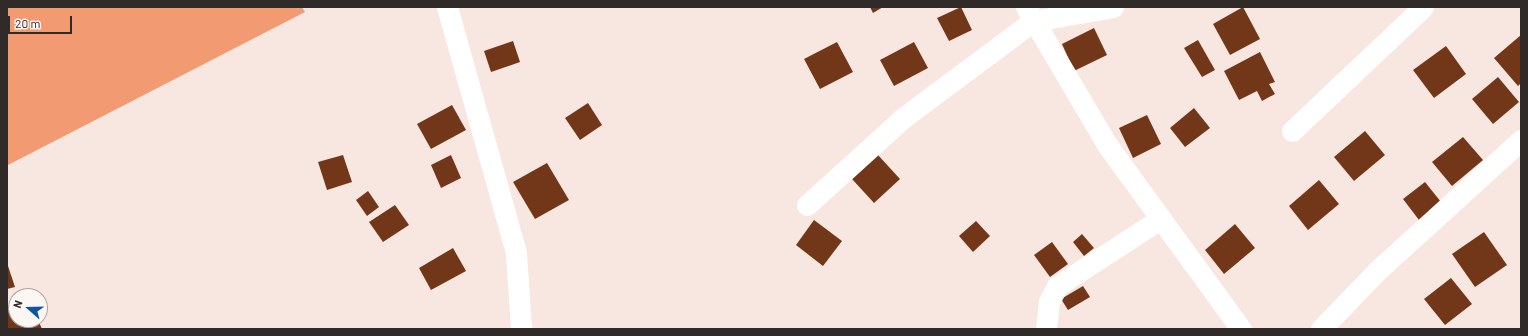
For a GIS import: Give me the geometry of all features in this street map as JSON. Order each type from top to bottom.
[{"type":"street","points":[[447,7],[516,253],[521,329]]},
{"type":"street","points":[[807,205],[903,118],[1029,14],[1113,7]]},
{"type":"street","points":[[1292,131],[1423,7]]},
{"type":"street","points":[[1029,14],[1108,146],[1241,329]]},
{"type":"street","points":[[1321,329],[1377,271],[1521,140]]},
{"type":"street","points":[[1046,329],[1050,298],[1057,286],[1160,218]]},
{"type":"shaded area","points":[[7,7],[302,7],[305,12],[8,165]]},
{"type":"building","points":[[870,7],[883,7],[873,13]]},
{"type":"building","points":[[961,7],[972,30],[949,41],[937,18]]},
{"type":"building","points":[[1243,7],[1260,39],[1230,55],[1213,24]]},
{"type":"building","points":[[1094,28],[1107,55],[1074,71],[1062,44]]},
{"type":"building","points":[[1521,35],[1521,83],[1518,86],[1494,58]]},
{"type":"building","points":[[1198,40],[1215,70],[1202,77],[1184,48]]},
{"type":"building","points":[[513,41],[520,62],[491,72],[484,51]]},
{"type":"building","points":[[837,42],[853,72],[820,89],[804,59]]},
{"type":"building","points":[[914,42],[928,68],[894,86],[880,60]]},
{"type":"building","points":[[1446,46],[1466,74],[1434,98],[1413,70]]},
{"type":"building","points":[[1260,52],[1275,82],[1269,84],[1275,94],[1262,101],[1257,91],[1239,100],[1224,71]]},
{"type":"building","points":[[1498,77],[1519,102],[1493,124],[1472,99]]},
{"type":"building","points":[[588,103],[602,125],[580,140],[565,118]]},
{"type":"building","points":[[452,105],[466,130],[431,149],[417,124]]},
{"type":"building","points":[[1194,108],[1210,128],[1185,147],[1170,128]]},
{"type":"building","points":[[1147,115],[1161,144],[1133,158],[1119,128]]},
{"type":"building","points":[[1365,131],[1385,155],[1354,181],[1334,157]]},
{"type":"building","points":[[1463,137],[1483,160],[1452,186],[1432,162]]},
{"type":"building","points":[[343,155],[352,182],[327,190],[318,162]]},
{"type":"building","points":[[451,155],[461,178],[441,188],[431,165]]},
{"type":"building","points":[[878,155],[900,179],[874,203],[852,179]]},
{"type":"building","points":[[547,163],[569,200],[535,219],[513,182]]},
{"type":"building","points":[[1319,180],[1339,204],[1308,230],[1289,206]]},
{"type":"building","points":[[1425,182],[1441,202],[1419,220],[1403,199]]},
{"type":"building","points":[[368,191],[379,207],[367,216],[356,200]]},
{"type":"building","points":[[395,205],[409,225],[383,242],[369,222]]},
{"type":"building","points":[[814,220],[842,241],[823,266],[796,245]]},
{"type":"building","points":[[976,221],[990,236],[973,252],[959,236]]},
{"type":"building","points":[[1235,224],[1255,248],[1224,274],[1205,250]]},
{"type":"building","points":[[1484,232],[1507,265],[1475,287],[1452,254]]},
{"type":"building","points":[[1082,234],[1094,248],[1084,256],[1073,242]]},
{"type":"building","points":[[1052,242],[1068,264],[1050,277],[1034,255]]},
{"type":"building","points":[[453,248],[466,271],[431,290],[419,268]]},
{"type":"building","points":[[7,263],[15,287],[7,289]]},
{"type":"building","points":[[1451,278],[1472,304],[1445,325],[1424,299]]},
{"type":"building","points":[[1083,286],[1090,297],[1068,310],[1061,299]]},
{"type":"building","points":[[7,307],[8,328],[42,329],[7,329]]}]
